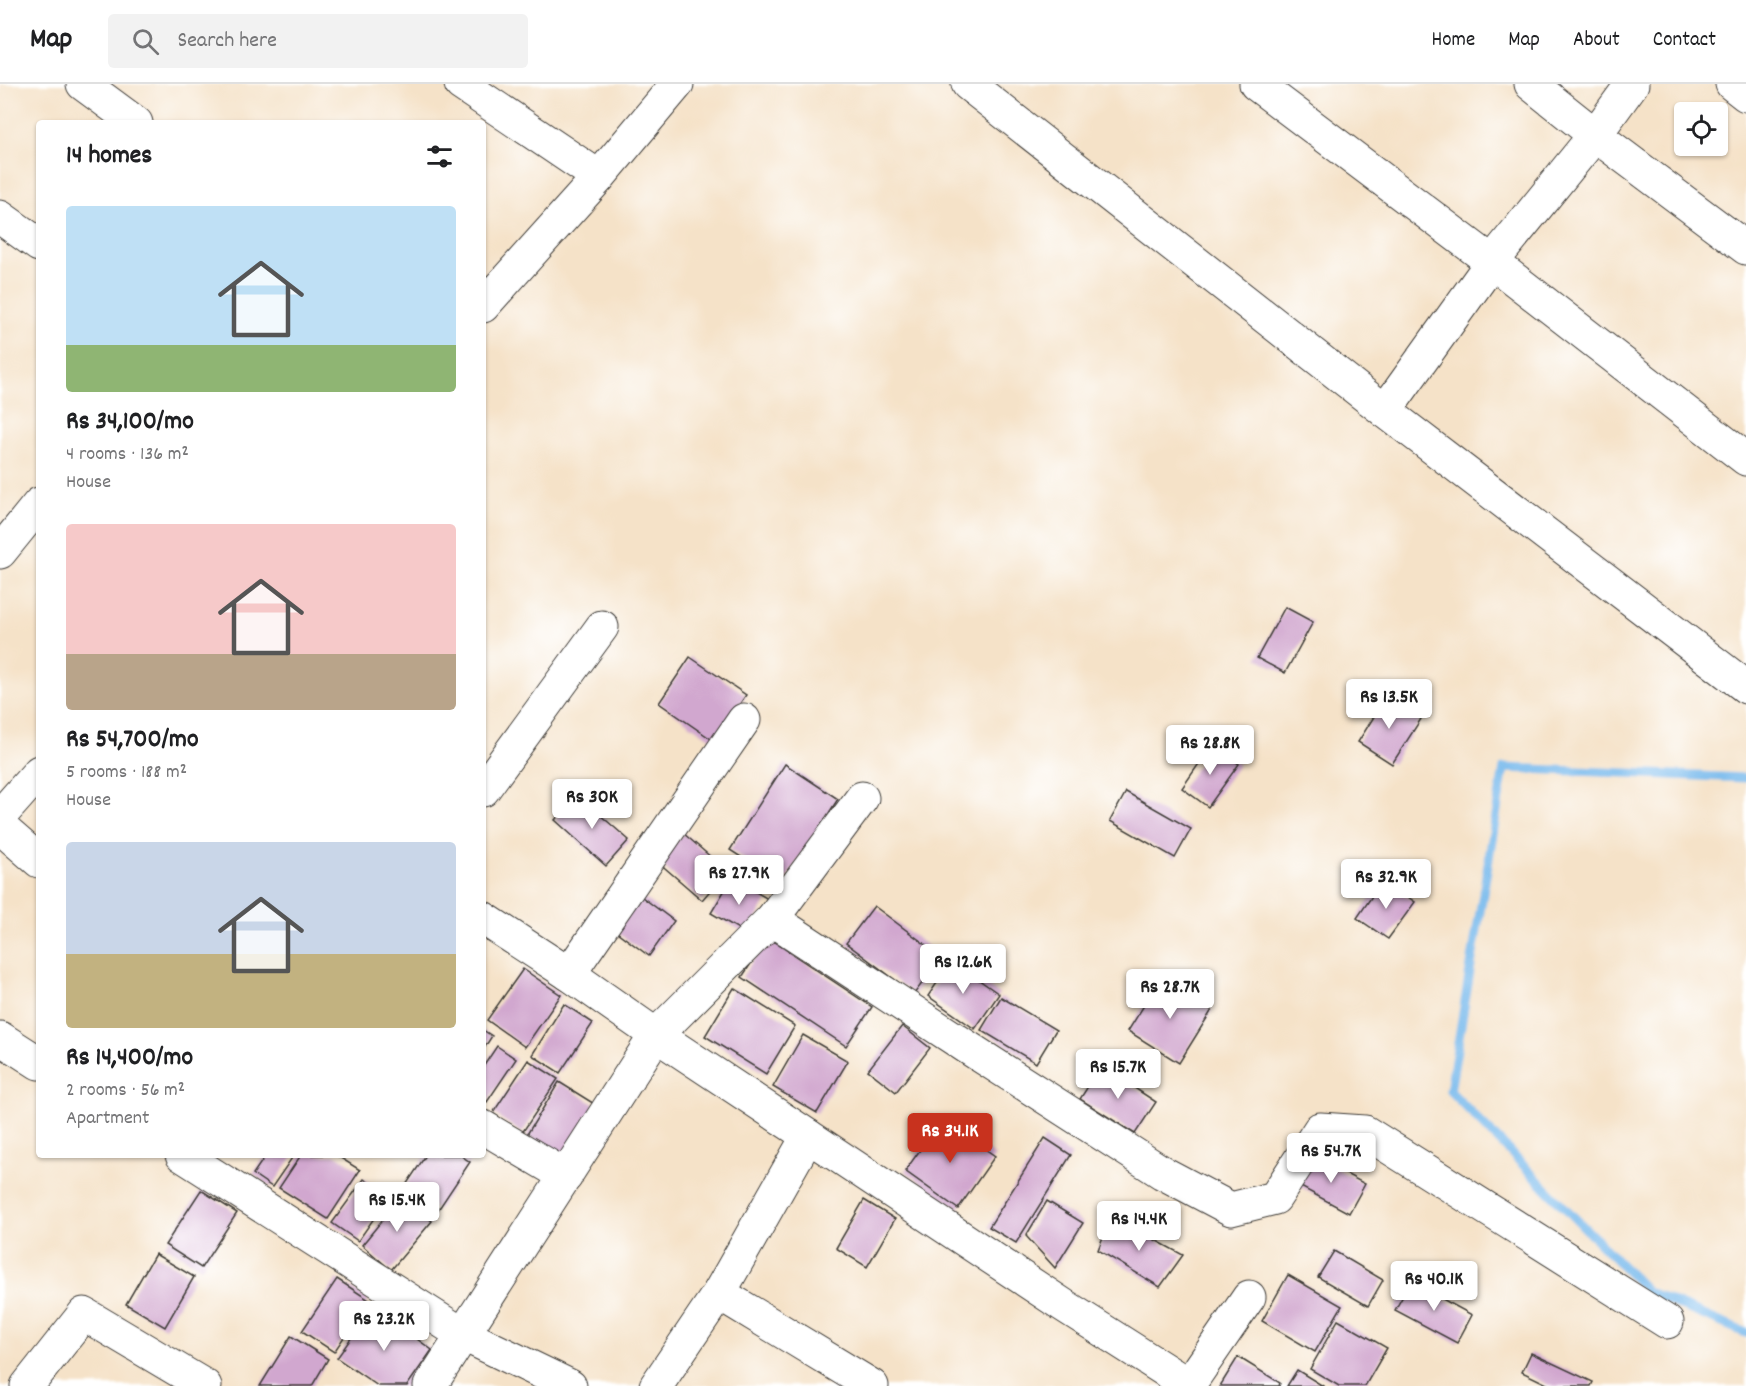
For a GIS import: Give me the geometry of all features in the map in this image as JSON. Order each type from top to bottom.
[{"type":"street","points":[[83,84],[132,120]]},
{"type":"street","points":[[461,84],[599,177]]},
{"type":"street","points":[[486,303],[599,177],[677,84]]},
{"type":"street","points":[[968,84],[1385,411],[1746,687]]},
{"type":"street","points":[[1256,84],[1492,262],[1746,459]]},
{"type":"street","points":[[1531,84],[1746,248]]},
{"type":"street","points":[[1385,411],[1492,262],[1595,135],[1632,84]]},
{"type":"street","points":[[1732,84],[1746,95]]},
{"type":"street","points":[[0,218],[36,243]]},
{"type":"street","points":[[0,552],[36,508]]},
{"type":"street","points":[[486,786],[602,627]]},
{"type":"street","points":[[569,974],[744,720]]},
{"type":"street","points":[[0,816],[36,775]]},
{"type":"street","points":[[430,1386],[656,1035],[772,919],[862,798]]},
{"type":"street","points":[[0,827],[36,858]]},
{"type":"street","points":[[772,919],[1163,1173],[1231,1209],[1275,1198],[1320,1130],[1365,1132],[1667,1322]]},
{"type":"street","points":[[486,920],[808,1136],[1189,1386],[1249,1297]]},
{"type":"street","points":[[0,1038],[36,1061]]},
{"type":"street","points":[[486,1129],[566,1176]]},
{"type":"street","points":[[656,1386],[720,1293],[808,1136]]},
{"type":"street","points":[[187,1158],[462,1334],[570,1386]]},
{"type":"street","points":[[720,1293],[872,1386]]},
{"type":"street","points":[[27,1386],[84,1314],[205,1386]]},
{"type":"building","points":[[1285,607],[1313,622],[1285,673],[1257,658]]},
{"type":"building","points":[[690,657],[746,695],[714,741],[659,703]]},
{"type":"building","points":[[1387,696],[1421,719],[1392,764],[1358,742]]},
{"type":"building","points":[[1212,745],[1239,764],[1208,807],[1182,788]]},
{"type":"building","points":[[785,764],[838,799],[783,884],[730,850]]},
{"type":"building","points":[[1126,792],[1191,829],[1175,858],[1110,821]]},
{"type":"building","points":[[577,795],[629,840],[606,866],[555,820]]},
{"type":"building","points":[[683,833],[727,871],[702,900],[658,862]]},
{"type":"building","points":[[732,878],[768,899],[747,934],[711,913]]},
{"type":"building","points":[[1383,880],[1415,902],[1388,939],[1357,918]]},
{"type":"building","points":[[638,894],[674,921],[649,956],[613,929]]},
{"type":"building","points":[[874,906],[942,957],[914,994],[846,943]]},
{"type":"building","points":[[768,938],[872,1007],[846,1046],[742,977]]},
{"type":"building","points":[[952,961],[999,994],[975,1029],[928,996]]},
{"type":"building","points":[[523,969],[561,995],[525,1047],[487,1020]]},
{"type":"building","points":[[1161,978],[1212,1010],[1179,1063],[1128,1031]]},
{"type":"building","points":[[734,988],[795,1026],[766,1074],[705,1036]]},
{"type":"building","points":[[1001,997],[1056,1030],[1036,1063],[981,1030]]},
{"type":"building","points":[[564,1004],[593,1023],[560,1073],[532,1055]]},
{"type":"building","points":[[902,1026],[930,1048],[896,1092],[868,1070]]},
{"type":"building","points":[[486,1032],[492,1036],[486,1045]]},
{"type":"building","points":[[803,1035],[848,1061],[817,1113],[773,1087]]},
{"type":"building","points":[[497,1046],[516,1059],[487,1102],[486,1101],[486,1062]]},
{"type":"building","points":[[528,1060],[558,1079],[522,1133],[493,1113]]},
{"type":"building","points":[[1101,1066],[1156,1102],[1135,1134],[1080,1099]]},
{"type":"building","points":[[559,1082],[596,1105],[563,1159],[526,1136]]},
{"type":"building","points":[[942,1119],[995,1156],[958,1209],[905,1171]]},
{"type":"building","points":[[1045,1138],[1071,1155],[1016,1243],[989,1227]]},
{"type":"building","points":[[1312,1156],[1365,1184],[1349,1213],[1297,1185]]},
{"type":"building","points":[[264,1158],[292,1158],[272,1187],[253,1174]]},
{"type":"building","points":[[299,1158],[341,1158],[360,1170],[328,1219],[279,1188]]},
{"type":"building","points":[[424,1158],[464,1158],[470,1162],[438,1210],[404,1188]]},
{"type":"building","points":[[364,1179],[389,1197],[358,1241],[332,1223]]},
{"type":"building","points":[[201,1190],[237,1213],[201,1268],[165,1245]]},
{"type":"building","points":[[402,1196],[432,1221],[391,1270],[362,1245]]},
{"type":"building","points":[[864,1200],[895,1219],[867,1267],[836,1248]]},
{"type":"building","points":[[1047,1201],[1083,1223],[1055,1268],[1026,1236]]},
{"type":"building","points":[[1111,1216],[1183,1255],[1160,1287],[1098,1250]]},
{"type":"building","points":[[1334,1251],[1383,1280],[1368,1306],[1318,1277]]},
{"type":"building","points":[[155,1254],[194,1277],[165,1327],[126,1304]]},
{"type":"building","points":[[1288,1275],[1342,1306],[1315,1352],[1262,1321]]},
{"type":"building","points":[[337,1279],[369,1300],[334,1352],[302,1331]]},
{"type":"building","points":[[1411,1282],[1472,1315],[1457,1343],[1395,1310]]},
{"type":"building","points":[[373,1307],[432,1350],[407,1386],[378,1386],[337,1358]]},
{"type":"building","points":[[1338,1320],[1387,1348],[1365,1386],[1339,1386],[1310,1369]]},
{"type":"building","points":[[291,1336],[328,1359],[312,1386],[260,1386]]},
{"type":"building","points":[[1531,1353],[1593,1382],[1591,1386],[1551,1386],[1522,1372]]},
{"type":"building","points":[[1238,1357],[1280,1383],[1279,1386],[1220,1386]]},
{"type":"building","points":[[1297,1370],[1323,1386],[1287,1386]]},
{"type":"waterway","points":[[1746,778],[1504,768],[1450,1091],[1648,1292],[1746,1333]]}]
